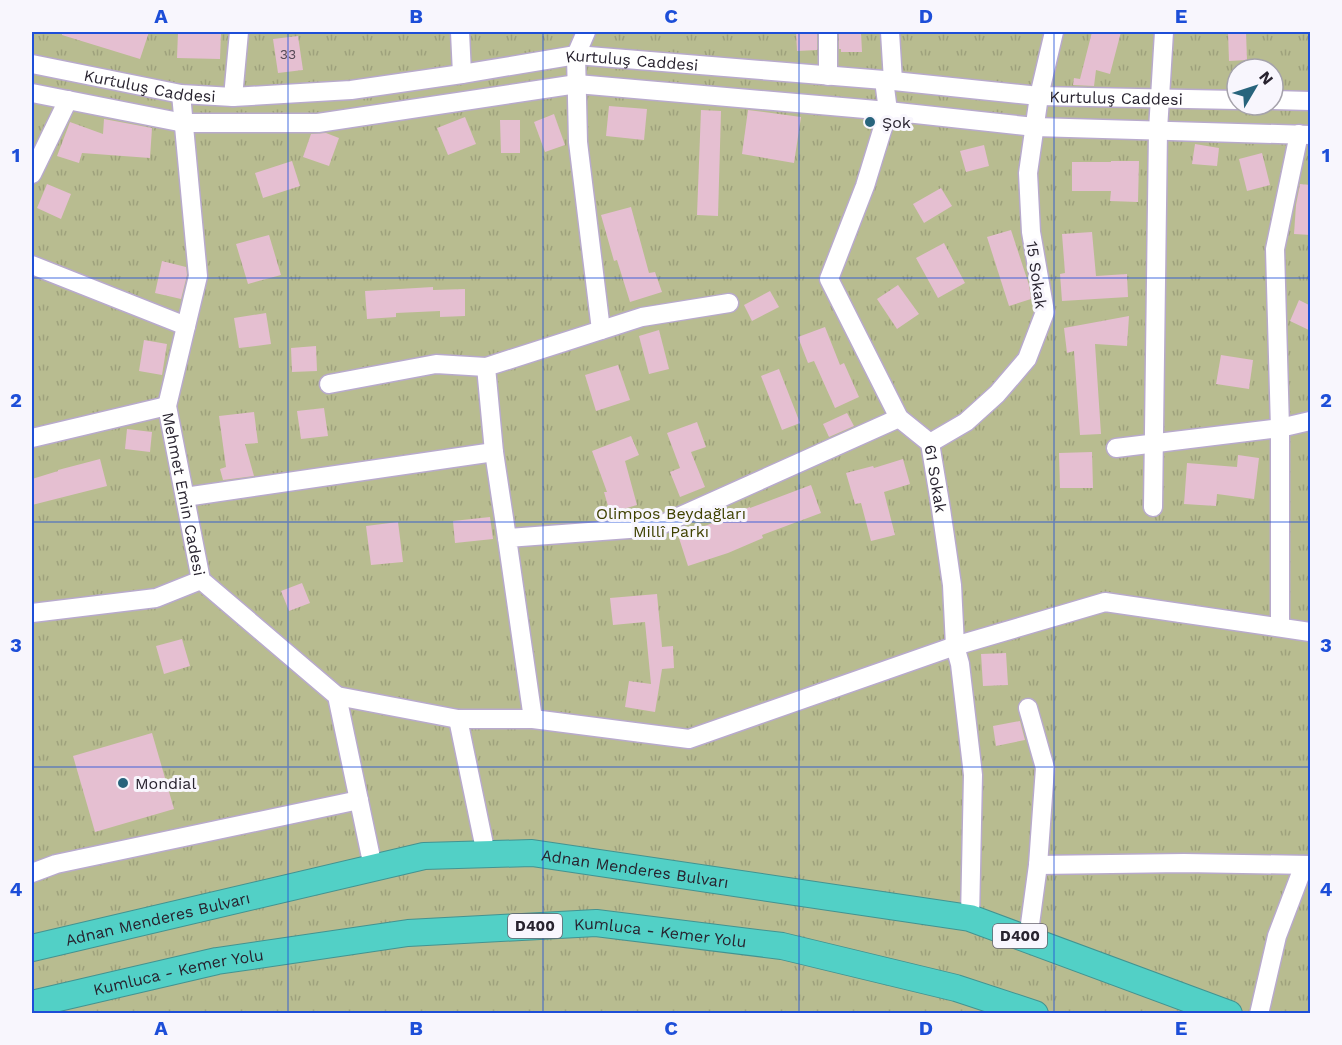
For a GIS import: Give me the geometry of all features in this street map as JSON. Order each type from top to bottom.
[{"type":"highway","name":"Adnan Menderes Bulvarı","points":[[32,948],[424,856],[532,853],[970,918],[1229,1014]]},
{"type":"highway","name":"Kumluca - Kemer Yolu","points":[[32,1004],[217,961],[408,933],[596,923],[782,946],[956,988],[1035,1014]]},
{"type":"street","points":[[233,97],[239,32]]},
{"type":"street","points":[[460,32],[462,74]]},
{"type":"street","points":[[586,32],[576,55],[578,142],[601,330]]},
{"type":"street","points":[[828,32],[828,76]]},
{"type":"street","name":"61 Sokak","points":[[890,32],[888,111],[865,186],[829,279],[899,418],[930,443],[952,585],[955,646],[960,664],[973,775],[970,918]]},
{"type":"street","name":"15 Sokak","points":[[930,443],[966,422],[997,394],[1027,359],[1045,312],[1031,232],[1028,173],[1039,96],[1054,32]]},
{"type":"street","points":[[1153,507],[1158,130],[1164,32]]},
{"type":"street","name":"Kurtuluş Caddesi","points":[[32,64],[181,94],[233,97],[351,90],[576,55],[1039,96],[1225,100]]},
{"type":"street","name":"Kurtuluş Caddesi","points":[[32,93],[184,123],[318,123],[577,84],[888,111],[1035,127],[1305,134]]},
{"type":"street","name":"Mehmet Emin Cadesi","points":[[181,94],[198,276],[167,406],[201,580],[337,696]]},
{"type":"street","points":[[32,174],[68,100]]},
{"type":"street","points":[[1285,100],[1311,101]]},
{"type":"street","points":[[1280,627],[1280,428],[1275,249],[1305,134]]},
{"type":"street","points":[[32,265],[186,326]]},
{"type":"street","points":[[329,384],[436,364],[486,366],[642,317],[729,303]]},
{"type":"street","points":[[486,366],[494,452],[533,719]]},
{"type":"street","points":[[32,438],[167,406]]},
{"type":"street","points":[[507,538],[656,526],[899,418]]},
{"type":"street","points":[[1116,448],[1280,428],[1311,421]]},
{"type":"street","points":[[185,497],[494,452]]},
{"type":"street","points":[[32,613],[156,598],[201,580]]},
{"type":"street","points":[[373,867],[337,696],[458,719],[533,719],[689,739],[955,646],[1105,602],[1311,632]]},
{"type":"street","points":[[1028,708],[1045,768],[1038,866],[1028,939]]},
{"type":"street","points":[[458,719],[486,854]]},
{"type":"street","points":[[32,873],[56,864],[359,800]]},
{"type":"street","points":[[1038,866],[1184,863],[1307,865],[1277,936],[1259,1014]]},
{"type":"green space","name":"Olimpos Beydağları Millî Parkı","points":[[32,32],[1310,32],[1310,1013],[32,1013]]},
{"type":"building","points":[[62,32],[149,32],[140,59],[62,35]]},
{"type":"building","points":[[178,32],[221,32],[220,59],[177,58]]},
{"type":"building","points":[[796,32],[817,32],[817,50],[797,51]]},
{"type":"building","points":[[839,32],[861,32],[862,52],[841,52]]},
{"type":"building","points":[[1092,32],[1121,32],[1110,74],[1096,70],[1094,86],[1073,85],[1074,78],[1080,79]]},
{"type":"building","points":[[1228,32],[1246,32],[1247,57],[1229,57]]},
{"type":"building","points":[[298,36],[303,70],[278,73],[273,39]]},
{"type":"building","points":[[609,106],[647,109],[644,140],[606,136]]},
{"type":"building","points":[[701,110],[721,111],[718,216],[697,215]]},
{"type":"building","points":[[748,110],[801,117],[794,163],[742,154]]},
{"type":"building","points":[[554,114],[565,145],[545,152],[534,122]]},
{"type":"building","points":[[465,117],[476,144],[448,155],[437,128]]},
{"type":"building","points":[[104,119],[152,128],[150,158],[82,153],[79,163],[57,156],[70,122],[103,134]]},
{"type":"building","points":[[500,120],[520,120],[520,153],[501,153]]},
{"type":"building","points":[[326,133],[339,138],[329,166],[303,157],[311,134]]},
{"type":"building","points":[[1195,144],[1219,148],[1217,166],[1192,164]]},
{"type":"building","points":[[984,145],[989,166],[966,172],[960,151]]},
{"type":"building","points":[[1262,153],[1270,185],[1247,191],[1239,159]]},
{"type":"building","points":[[292,161],[300,186],[263,198],[255,173]]},
{"type":"building","points":[[1139,161],[1138,202],[1110,201],[1111,191],[1072,191],[1072,162]]},
{"type":"building","points":[[47,184],[71,194],[61,219],[37,208]]},
{"type":"building","points":[[1300,184],[1311,185],[1311,235],[1294,234]]},
{"type":"building","points":[[941,188],[952,206],[924,223],[913,204]]},
{"type":"building","points":[[631,207],[649,273],[655,272],[662,292],[630,302],[617,260],[614,261],[601,215]]},
{"type":"building","points":[[1011,230],[1029,285],[1031,299],[1009,306],[987,237]]},
{"type":"building","points":[[1092,232],[1096,276],[1127,274],[1128,297],[1062,301],[1060,274],[1065,273],[1062,234]]},
{"type":"building","points":[[269,235],[281,275],[248,284],[236,244]]},
{"type":"building","points":[[944,243],[965,283],[938,298],[916,258]]},
{"type":"building","points":[[162,261],[186,267],[187,275],[181,299],[155,293]]},
{"type":"building","points":[[898,285],[919,314],[897,329],[877,299]]},
{"type":"building","points":[[433,287],[433,290],[465,289],[465,316],[440,317],[440,311],[396,313],[396,317],[367,319],[365,291]]},
{"type":"building","points":[[770,291],[779,307],[752,321],[744,305]]},
{"type":"building","points":[[1299,300],[1311,306],[1311,331],[1290,321]]},
{"type":"building","points":[[266,313],[271,344],[239,348],[234,318]]},
{"type":"building","points":[[1129,316],[1127,346],[1095,344],[1101,434],[1080,435],[1074,351],[1067,353],[1064,328]]},
{"type":"building","points":[[825,327],[840,365],[844,363],[859,397],[835,408],[814,361],[808,363],[798,337]]},
{"type":"building","points":[[659,330],[669,369],[649,374],[639,336]]},
{"type":"building","points":[[144,340],[167,344],[162,375],[139,371]]},
{"type":"building","points":[[316,346],[317,371],[292,372],[291,348]]},
{"type":"building","points":[[1221,355],[1253,360],[1249,389],[1216,384]]},
{"type":"building","points":[[618,365],[630,400],[596,411],[585,375]]},
{"type":"building","points":[[779,369],[800,423],[782,430],[761,376]]},
{"type":"building","points":[[324,408],[328,436],[301,439],[297,411]]},
{"type":"building","points":[[254,412],[258,443],[245,444],[254,476],[223,480],[220,469],[226,467],[219,416]]},
{"type":"building","points":[[847,413],[854,426],[829,437],[823,424]]},
{"type":"building","points":[[697,422],[706,447],[691,452],[705,487],[680,497],[670,472],[680,468],[667,433]]},
{"type":"building","points":[[127,429],[152,432],[150,452],[125,449]]},
{"type":"building","points":[[631,436],[639,455],[625,461],[637,505],[610,513],[604,492],[607,492],[592,451]]},
{"type":"building","points":[[1092,452],[1093,488],[1060,488],[1059,453]]},
{"type":"building","points":[[1238,455],[1259,458],[1254,499],[1217,494],[1216,506],[1184,504],[1187,463],[1237,467]]},
{"type":"building","points":[[100,459],[107,486],[32,505],[32,479]]},
{"type":"building","points":[[903,459],[910,484],[884,492],[895,535],[871,541],[861,503],[855,504],[846,473],[873,466],[874,468]]},
{"type":"building","points":[[811,485],[821,513],[762,535],[763,538],[728,553],[688,566],[678,535]]},
{"type":"building","points":[[490,517],[493,539],[455,543],[453,521]]},
{"type":"building","points":[[398,522],[403,562],[371,565],[366,526]]},
{"type":"building","points":[[302,583],[310,603],[289,611],[281,591]]},
{"type":"building","points":[[657,594],[662,647],[673,646],[674,668],[662,669],[655,712],[625,707],[629,681],[651,684],[645,622],[613,625],[610,598]]},
{"type":"building","points":[[182,639],[190,666],[164,674],[156,646]]},
{"type":"building","points":[[1006,653],[1008,685],[983,686],[981,654]]},
{"type":"building","points":[[1020,721],[1025,740],[996,746],[993,726]]},
{"type":"building","name":"Mondial","points":[[152,733],[174,809],[95,832],[73,756]]},
{"type":"place","name":"Şok","points":[[870,122]]},
{"type":"place","name":"Mondial","points":[[123,783]]}]
